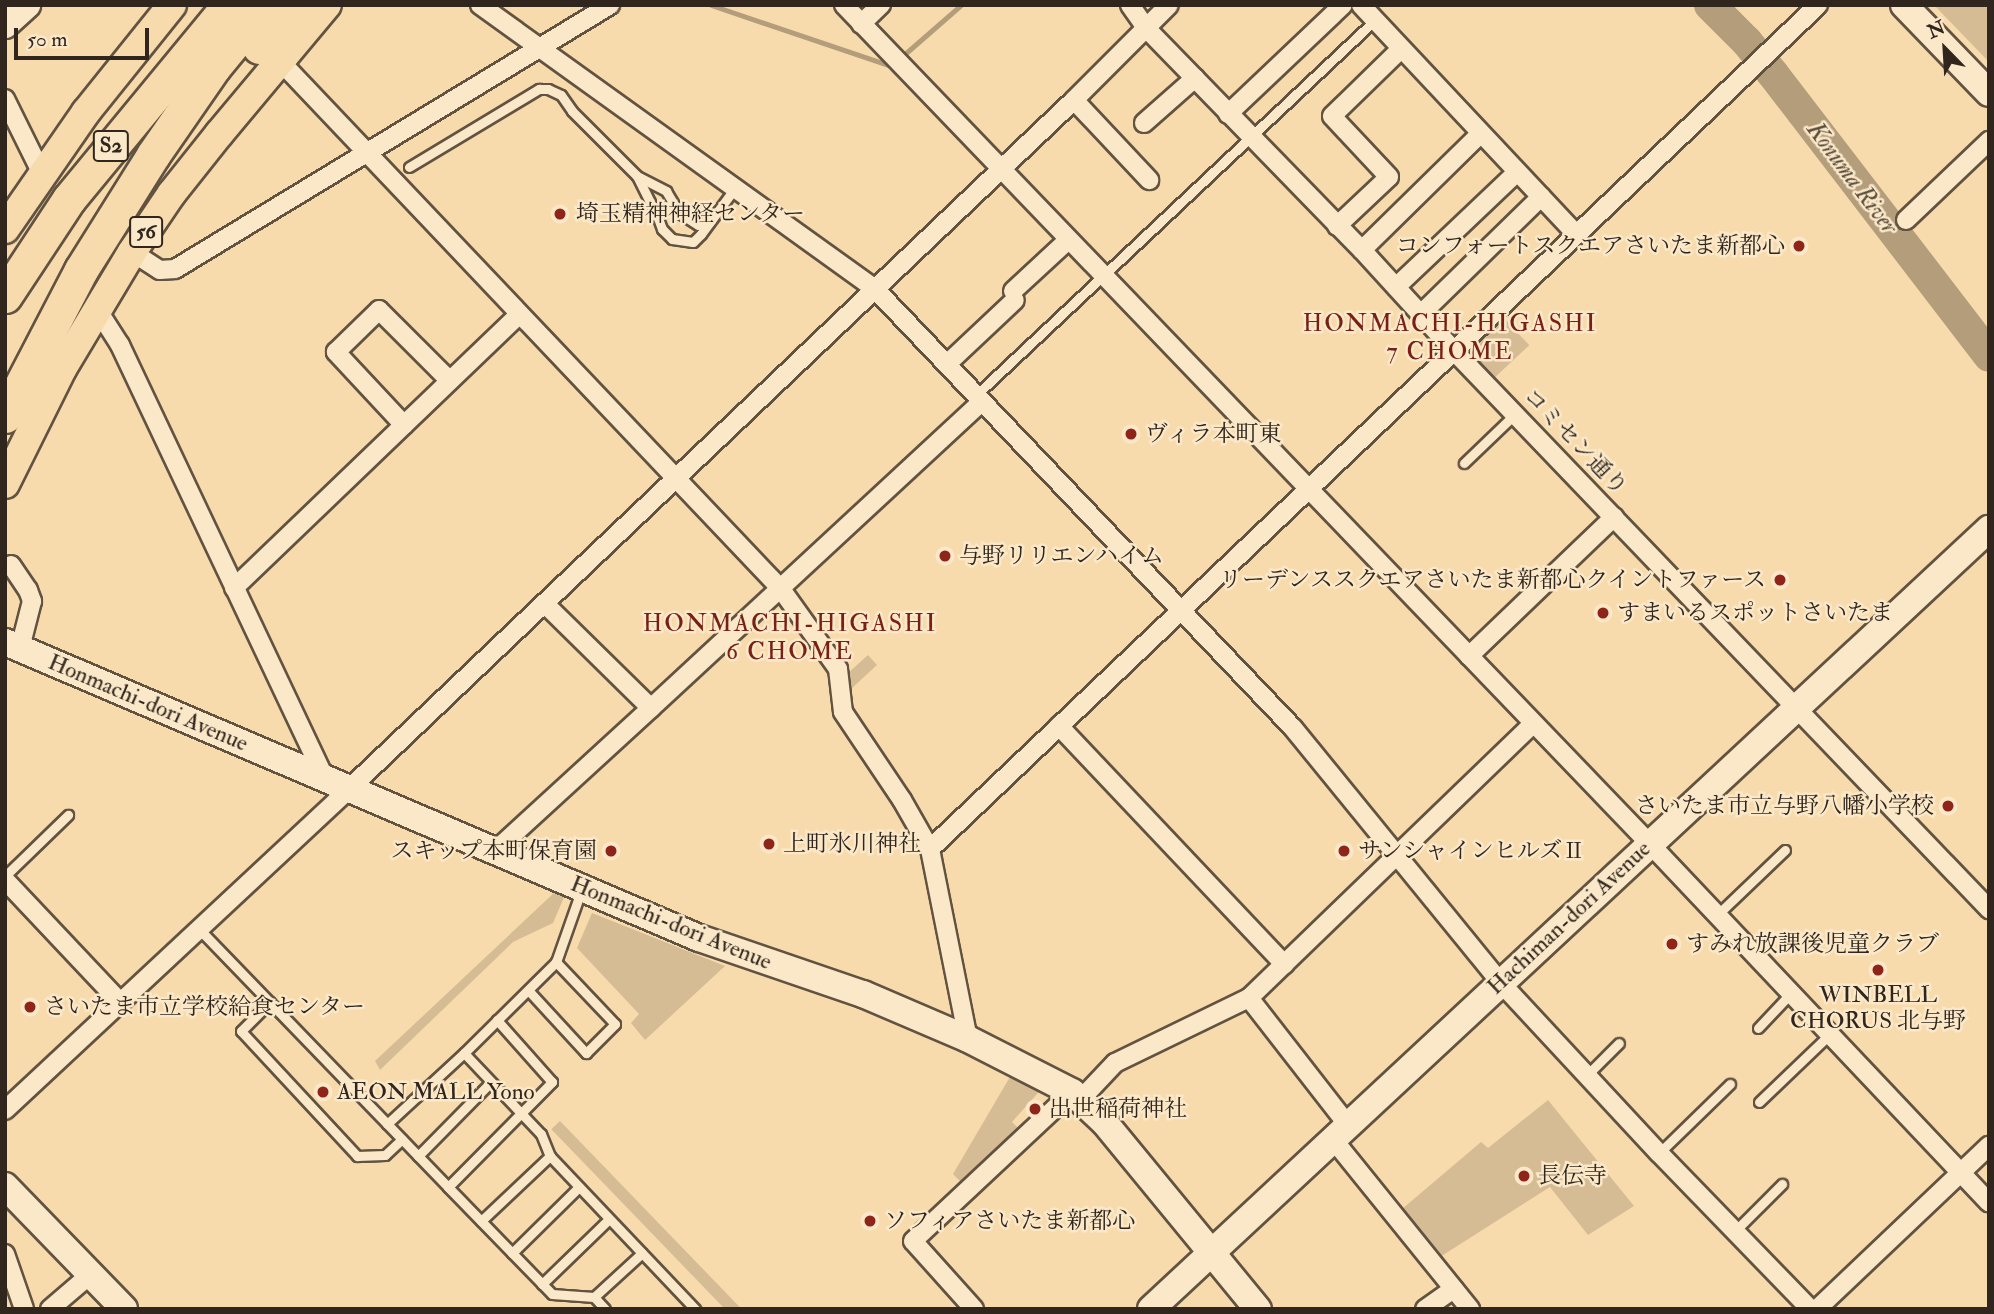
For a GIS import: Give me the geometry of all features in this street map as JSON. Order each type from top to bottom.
[{"type":"highway","points":[[114,143],[145,91],[210,5]]},
{"type":"highway","name":"S2","points":[[5,296],[69,199],[229,5]]},
{"type":"highway","name":"S2","points":[[11,406],[81,270],[153,155],[214,67],[265,5]]},
{"type":"highway","points":[[11,406],[106,248],[202,116],[293,5]]},
{"type":"main road","points":[[5,25],[27,5]]},
{"type":"main road","points":[[5,229],[86,112],[172,5]]},
{"type":"main road","name":"56","points":[[5,484],[62,369],[132,252],[172,193],[327,5]]},
{"type":"main road","points":[[1904,5],[1989,93]]},
{"type":"main road","name":"Hachiman-dori Avenue","points":[[1151,1309],[1989,529]]},
{"type":"main road","name":"Honmachi-dori Avenue","points":[[13,645],[699,938],[863,994],[968,1039],[1077,1095],[1258,1309]]},
{"type":"main road","points":[[5,1186],[124,1309]]},
{"type":"street","points":[[480,5],[875,289],[1293,728],[1398,853],[1500,982],[1658,1153],[1810,1309]]},
{"type":"street","points":[[132,252],[160,270],[175,269],[610,5]]},
{"type":"street","points":[[844,5],[1102,278],[1650,844],[1989,1202]]},
{"type":"street","points":[[861,24],[881,5]]},
{"type":"street","name":"コミセン通り","points":[[1130,5],[1146,28],[1362,250],[1455,352],[1989,909]]},
{"type":"street","points":[[5,1110],[545,604],[674,478],[1001,170],[1170,5]]},
{"type":"street","points":[[1228,114],[1343,5]]},
{"type":"street","points":[[1361,5],[1576,234]]},
{"type":"street","points":[[930,849],[1818,5]]},
{"type":"street","points":[[1337,226],[1389,177],[1332,116],[1401,49]]},
{"type":"street","points":[[280,61],[781,589],[838,669],[843,712],[902,800],[930,849],[968,1039]]},
{"type":"street","points":[[1144,123],[1195,78]]},
{"type":"street","points":[[5,99],[42,174]]},
{"type":"street","points":[[1074,100],[1149,180]]},
{"type":"street","points":[[1362,250],[1480,134]]},
{"type":"street","points":[[1906,220],[1989,141]]},
{"type":"street","points":[[1396,286],[1517,172]]},
{"type":"street","points":[[1421,314],[1541,197]]},
{"type":"street","points":[[947,364],[1068,240]]},
{"type":"street","points":[[97,309],[120,345],[324,777]]},
{"type":"street","points":[[404,425],[336,352],[379,310],[450,381]]},
{"type":"street","points":[[234,588],[519,315]]},
{"type":"street","points":[[496,850],[781,589],[979,398]]},
{"type":"street","points":[[1469,656],[1614,517]]},
{"type":"street","points":[[11,565],[31,596],[13,645]]},
{"type":"street","points":[[545,604],[651,708]]},
{"type":"street","points":[[974,1309],[913,1241],[1115,1063],[1249,998],[1534,724]]},
{"type":"street","points":[[1059,726],[1284,964]]},
{"type":"street","points":[[5,878],[121,1003]]},
{"type":"street","points":[[1249,998],[1340,1131],[1470,1309]]},
{"type":"street","points":[[1817,1309],[1989,1146]]},
{"type":"street","points":[[5,1254],[24,1309]]},
{"type":"street","points":[[50,1309],[91,1274]]},
{"type":"street","points":[[1425,1309],[1454,1289]]},
{"type":"lane","points":[[979,398],[1375,20]]},
{"type":"lane","points":[[409,167],[539,89],[561,95],[572,111],[637,176],[666,191],[678,211]]},
{"type":"lane","points":[[637,176],[665,234],[688,243],[697,239],[735,188]]},
{"type":"lane","points":[[658,218],[664,207],[678,211],[698,225],[709,223]]},
{"type":"lane","points":[[1464,463],[1514,414]]},
{"type":"lane","points":[[5,878],[68,816]]},
{"type":"lane","points":[[1717,915],[1784,850]]},
{"type":"lane","points":[[387,1124],[556,962],[582,889]]},
{"type":"lane","points":[[200,930],[552,1294],[594,1297],[605,1309]]},
{"type":"lane","points":[[528,990],[586,1053],[615,1024],[556,962]]},
{"type":"lane","points":[[1758,1028],[1791,993]]},
{"type":"lane","points":[[270,1002],[241,1031],[357,1156],[385,1155],[402,1139]]},
{"type":"lane","points":[[448,1187],[552,1082],[497,1020]]},
{"type":"lane","points":[[1759,1102],[1830,1034]]},
{"type":"lane","points":[[1587,1075],[1619,1043]]},
{"type":"lane","points":[[464,1053],[541,1134],[550,1156],[695,1309]]},
{"type":"lane","points":[[418,1156],[491,1082]]},
{"type":"lane","points":[[1658,1153],[1730,1084]]},
{"type":"lane","points":[[481,1221],[550,1156]]},
{"type":"lane","points":[[1734,1232],[1782,1184]]},
{"type":"lane","points":[[512,1253],[579,1187]]},
{"type":"lane","points":[[542,1284],[609,1219]]},
{"type":"lane","points":[[594,1297],[642,1253]]},
{"type":"shaded area","points":[[1934,5],[1989,5],[1989,62]]},
{"type":"shaded area","points":[[1502,316],[1529,345],[1494,378],[1467,349]]},
{"type":"shaded area","points":[[868,655],[877,665],[851,689],[847,674]]},
{"type":"shaded area","points":[[556,891],[565,895],[553,923],[513,942],[380,1070],[375,1061]]},
{"type":"shaded area","points":[[592,913],[725,966],[645,1040],[631,1023],[639,1014],[577,948]]},
{"type":"shaded area","points":[[1014,1070],[1044,1086],[1012,1122],[1023,1133],[966,1187],[953,1174]]},
{"type":"shaded area","points":[[1548,1100],[1634,1206],[1588,1235],[1550,1187],[1440,1257],[1402,1209],[1481,1142],[1488,1148]]},
{"type":"shaded area","points":[[560,1121],[741,1308],[725,1309],[551,1129]]},
{"type":"waterway","points":[[711,5],[891,66],[961,5]]},
{"type":"waterway","name":"Konuma River","points":[[1710,5],[1747,42],[1773,74],[1989,356]]},
{"type":"place","name":"埼玉精神神経センター","points":[[560,214]]},
{"type":"place","name":"コンフォートスクエアさいたま新都心","points":[[1799,246]]},
{"type":"place","name":"ヴィラ本町東","points":[[1131,434]]},
{"type":"place","name":"与野リリエンハイム","points":[[945,556]]},
{"type":"place","name":"リーデンススクエアさいたま新都心クイントファース","points":[[1780,580]]},
{"type":"place","name":"すまいるスポットさいたま","points":[[1603,613]]},
{"type":"place","name":"さいたま市立与野八幡小学校","points":[[1948,806]]},
{"type":"place","name":"上町氷川神社","points":[[769,844]]},
{"type":"place","name":"スキップ本町保育園","points":[[611,851]]},
{"type":"place","name":"サンシャインヒルズⅡ","points":[[1344,851]]},
{"type":"place","name":"すみれ放課後児童クラブ","points":[[1672,944]]},
{"type":"place","name":"WINBELL CHORUS 北与野","points":[[1878,970]]},
{"type":"place","name":"さいたま市立学校給食センター","points":[[30,1007]]},
{"type":"place","name":"AEON MALL Yono","points":[[323,1092]]},
{"type":"place","name":"出世稲荷神社","points":[[1035,1109]]},
{"type":"place","name":"長伝寺","points":[[1524,1176]]},
{"type":"place","name":"ソフィアさいたま新都心","points":[[870,1221]]},
{"type":"district","name":"HONMACHI-HIGASHI 7 CHOME","points":[[1450,338]]},
{"type":"district","name":"HONMACHI-HIGASHI 6 CHOME","points":[[790,638]]}]
